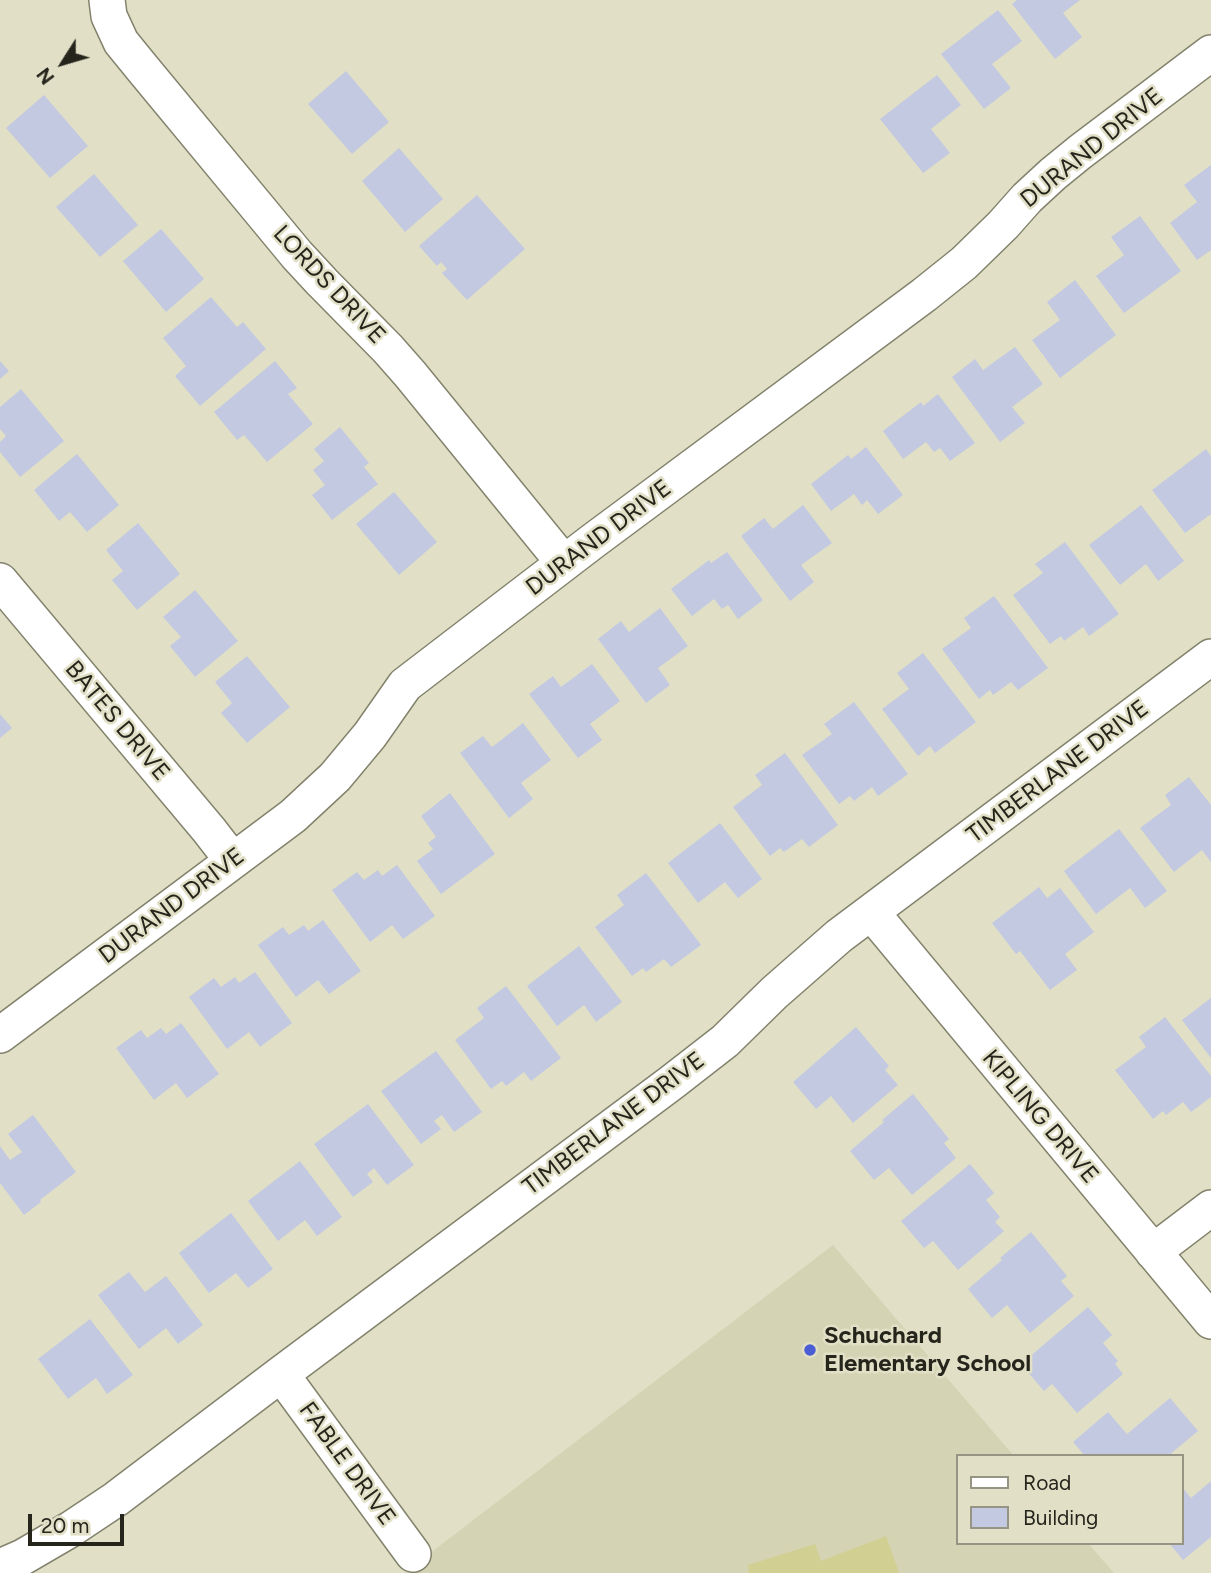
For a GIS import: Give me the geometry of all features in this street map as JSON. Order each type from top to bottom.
[{"type":"street","name":"LORDS DRIVE","points":[[107,0],[109,16],[121,42],[142,69],[297,256],[410,374],[565,563]]},
{"type":"street","name":"DURAND DRIVE","points":[[0,1035],[293,816],[335,777],[370,735],[405,685],[964,263],[1053,174],[1211,53]]},
{"type":"street","name":"BATES DRIVE","points":[[0,581],[233,861]]},
{"type":"street","name":"TIMBERLANE DRIVE","points":[[0,1567],[71,1530],[116,1499],[714,1049],[826,947],[1211,657]]},
{"type":"street","name":"KIPLING DRIVE","points":[[871,912],[1211,1321]]},
{"type":"street","points":[[1153,1252],[1211,1208]]},
{"type":"street","name":"FABLE DRIVE","points":[[281,1374],[413,1554]]},
{"type":"shaded area","name":"Schuchard Elementary School","points":[[833,1245],[1012,1454],[956,1454],[956,1545],[1090,1545],[1114,1573],[404,1573]]},
{"type":"shaded area","points":[[886,1536],[899,1573],[749,1573],[748,1565],[815,1544],[821,1561]]},
{"type":"building","points":[[1017,0],[1080,0],[1063,13],[1082,37],[1055,59],[1012,4]]},
{"type":"building","points":[[998,10],[1022,41],[992,64],[1011,88],[984,109],[941,54]]},
{"type":"building","points":[[346,71],[389,122],[352,154],[308,104]]},
{"type":"building","points":[[937,75],[961,105],[931,129],[950,153],[923,173],[880,119]]},
{"type":"building","points":[[44,95],[88,146],[50,178],[6,128]]},
{"type":"building","points":[[399,148],[443,199],[405,232],[362,181]]},
{"type":"building","points":[[1211,165],[1211,250],[1197,260],[1170,223],[1197,202],[1184,185]]},
{"type":"building","points":[[94,174],[138,225],[100,257],[56,207]]},
{"type":"building","points":[[477,195],[525,249],[467,300],[442,273],[447,269],[441,262],[437,266],[419,246]]},
{"type":"building","points":[[1140,216],[1181,271],[1124,313],[1096,276],[1124,255],[1111,237]]},
{"type":"building","points":[[161,229],[204,279],[166,312],[123,261]]},
{"type":"building","points":[[1075,280],[1116,335],[1060,378],[1032,340],[1060,320],[1047,302]]},
{"type":"building","points":[[211,297],[237,327],[243,322],[266,349],[200,406],[175,376],[186,366],[163,338]]},
{"type":"building","points":[[1015,347],[1043,384],[1012,407],[1025,423],[1000,442],[952,377],[975,359],[983,370]]},
{"type":"building","points":[[0,361],[9,371],[0,379]]},
{"type":"building","points":[[275,361],[297,388],[288,394],[313,424],[267,462],[244,435],[237,440],[214,412]]},
{"type":"building","points":[[21,389],[64,441],[20,477],[0,452],[0,442],[6,436],[0,429],[0,407]]},
{"type":"building","points":[[938,394],[975,443],[950,461],[940,448],[934,452],[926,442],[903,459],[883,431],[921,402],[923,406]]},
{"type":"building","points":[[340,427],[369,463],[364,467],[378,484],[332,520],[312,495],[325,485],[313,470],[324,461],[314,449]]},
{"type":"building","points":[[866,447],[903,495],[878,514],[867,500],[862,505],[854,494],[831,511],[811,484],[848,455],[851,459]]},
{"type":"building","points":[[1206,449],[1211,456],[1211,514],[1185,533],[1152,490]]},
{"type":"building","points":[[77,454],[119,505],[87,532],[70,512],[59,521],[34,490]]},
{"type":"building","points":[[394,492],[437,542],[399,575],[356,524]]},
{"type":"building","points":[[803,505],[832,543],[801,565],[814,582],[790,601],[741,536],[764,518],[773,529]]},
{"type":"building","points":[[1141,505],[1184,561],[1158,581],[1146,564],[1120,585],[1089,545]]},
{"type":"building","points":[[138,523],[180,574],[137,610],[112,580],[123,571],[106,550]]},
{"type":"building","points":[[1065,542],[1119,614],[1089,636],[1083,627],[1064,641],[1061,636],[1050,644],[1013,595],[1043,573],[1035,564]]},
{"type":"building","points":[[727,552],[763,600],[738,619],[728,605],[722,609],[714,599],[692,616],[671,589],[709,560],[711,563]]},
{"type":"building","points":[[195,590],[238,641],[195,677],[170,646],[181,637],[163,617]]},
{"type":"building","points":[[994,596],[1048,668],[1018,690],[1011,682],[993,695],[990,690],[979,699],[942,649],[971,628],[964,618]]},
{"type":"building","points":[[660,608],[688,646],[658,668],[670,685],[646,703],[598,639],[621,621],[629,632]]},
{"type":"building","points":[[923,653],[976,722],[935,753],[930,746],[918,756],[882,709],[909,689],[897,673]]},
{"type":"building","points":[[247,656],[290,707],[247,743],[221,713],[232,703],[215,682]]},
{"type":"building","points":[[592,664],[620,701],[590,724],[602,740],[578,758],[529,694],[553,676],[561,687]]},
{"type":"building","points":[[854,702],[908,774],[878,796],[872,787],[854,801],[850,796],[839,804],[802,755],[832,734],[824,724]]},
{"type":"building","points":[[0,714],[12,728],[0,738]]},
{"type":"building","points":[[523,723],[551,760],[521,783],[533,799],[509,818],[460,753],[483,736],[492,747]]},
{"type":"building","points":[[785,753],[838,825],[809,847],[802,839],[784,852],[780,848],[770,856],[733,807],[762,785],[755,775]]},
{"type":"building","points":[[1189,777],[1211,805],[1211,862],[1202,850],[1174,872],[1140,828],[1171,805],[1165,795]]},
{"type":"building","points":[[450,793],[495,854],[441,894],[417,861],[433,849],[428,843],[436,837],[421,816]]},
{"type":"building","points":[[720,823],[762,879],[738,898],[725,882],[698,903],[668,863]]},
{"type":"building","points":[[1119,829],[1167,891],[1145,908],[1130,888],[1096,914],[1064,871]]},
{"type":"building","points":[[397,865],[435,916],[403,939],[392,925],[370,942],[332,890],[357,872],[364,880],[378,870],[382,876]]},
{"type":"building","points":[[646,873],[701,945],[671,967],[664,959],[646,972],[643,968],[632,976],[595,927],[624,905],[617,895]]},
{"type":"building","points":[[1039,887],[1047,898],[1060,888],[1094,932],[1065,954],[1077,970],[1050,990],[1020,951],[1016,954],[992,923]]},
{"type":"building","points":[[323,920],[361,971],[329,994],[318,980],[296,997],[258,945],[283,927],[289,935],[304,925],[308,931]]},
{"type":"building","points":[[579,946],[622,1002],[596,1022],[584,1005],[557,1026],[527,986]]},
{"type":"building","points":[[255,972],[292,1023],[260,1047],[249,1032],[227,1049],[189,997],[214,978],[221,987],[235,977],[239,983]]},
{"type":"building","points":[[506,986],[561,1058],[531,1081],[524,1072],[506,1086],[502,1081],[491,1089],[455,1040],[484,1018],[477,1008]]},
{"type":"building","points":[[1211,998],[1211,1058],[1182,1020]]},
{"type":"building","points":[[1165,1017],[1211,1076],[1211,1097],[1191,1112],[1183,1102],[1166,1115],[1163,1111],[1153,1119],[1115,1070],[1146,1047],[1139,1037]]},
{"type":"building","points":[[181,1023],[219,1074],[187,1098],[176,1083],[154,1100],[116,1048],[141,1030],[147,1038],[161,1028],[166,1034]]},
{"type":"building","points":[[856,1027],[889,1066],[885,1070],[898,1085],[853,1123],[831,1096],[816,1109],[793,1082]]},
{"type":"building","points":[[436,1051],[482,1112],[454,1132],[442,1115],[434,1121],[441,1129],[421,1144],[381,1091]]},
{"type":"building","points":[[913,1094],[949,1139],[944,1143],[956,1158],[912,1195],[889,1168],[874,1180],[850,1151]]},
{"type":"building","points":[[368,1104],[414,1165],[387,1185],[374,1168],[367,1174],[373,1182],[353,1197],[314,1144]]},
{"type":"building","points":[[33,1115],[76,1172],[24,1215],[0,1183],[0,1146],[10,1160],[22,1152],[8,1134]]},
{"type":"building","points":[[300,1161],[342,1217],[317,1236],[305,1220],[278,1241],[248,1201]]},
{"type":"building","points":[[970,1164],[994,1193],[986,1200],[1000,1217],[995,1222],[1004,1231],[958,1270],[933,1241],[924,1248],[901,1221]]},
{"type":"building","points":[[231,1213],[273,1269],[248,1288],[236,1273],[209,1293],[179,1253]]},
{"type":"building","points":[[1031,1232],[1067,1276],[1061,1281],[1074,1296],[1030,1333],[1007,1305],[992,1318],[968,1289]]},
{"type":"building","points":[[129,1272],[145,1292],[166,1276],[203,1325],[178,1344],[166,1328],[139,1349],[98,1295]]},
{"type":"building","points":[[1088,1307],[1112,1335],[1103,1343],[1118,1361],[1115,1364],[1123,1374],[1077,1413],[1052,1384],[1044,1391],[1021,1364]]},
{"type":"building","points":[[90,1319],[133,1375],[107,1394],[96,1378],[68,1399],[38,1359]]},
{"type":"building","points":[[1170,1398],[1198,1431],[1170,1454],[1083,1454],[1073,1442],[1108,1412],[1127,1434]]},
{"type":"building","points":[[1211,1481],[1211,1537],[1183,1560],[1171,1545],[1183,1545],[1183,1488],[1191,1498]]},
{"type":"place","name":"Schuchard Elementary School","points":[[810,1350]]}]
